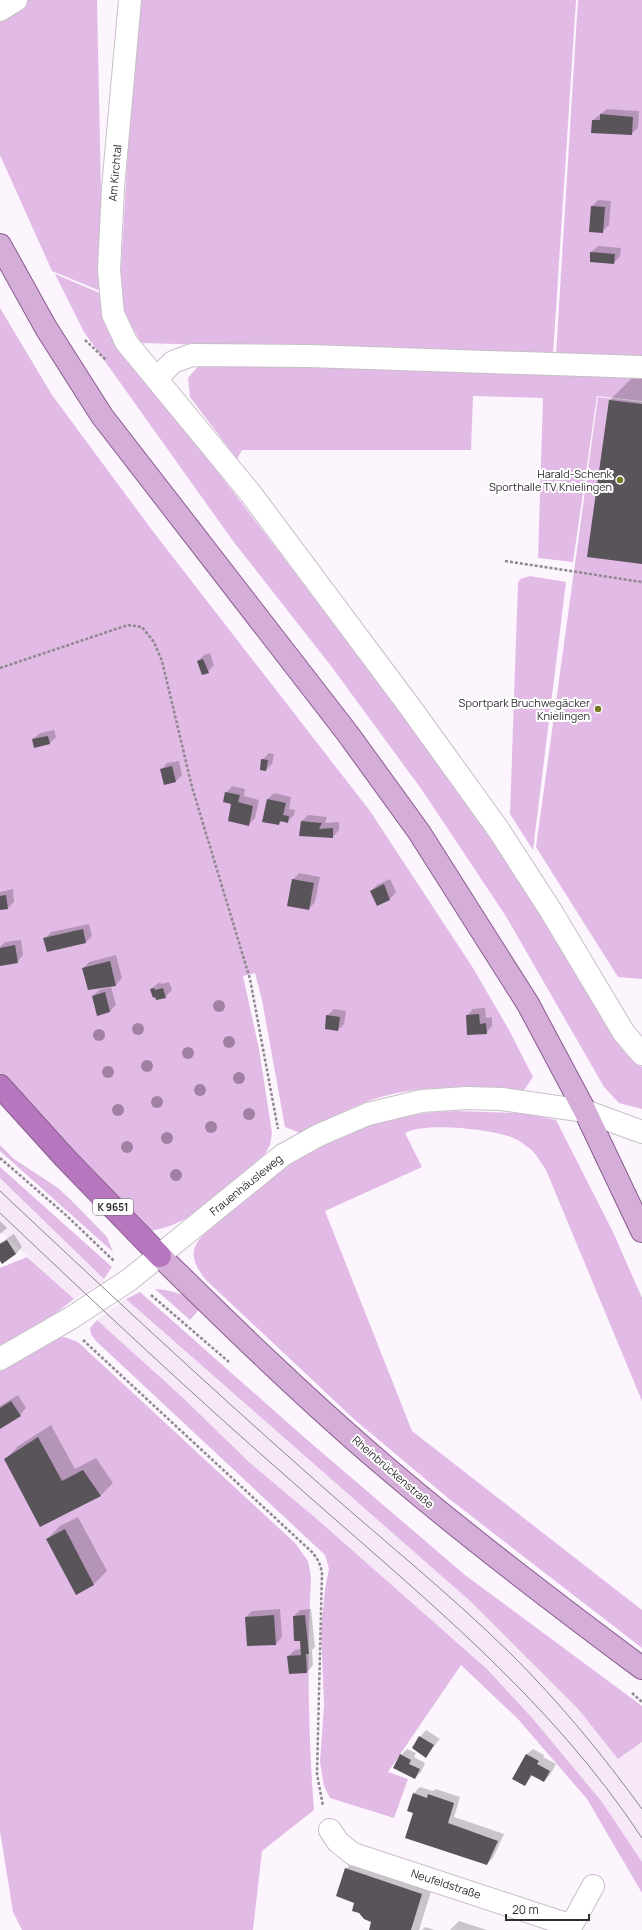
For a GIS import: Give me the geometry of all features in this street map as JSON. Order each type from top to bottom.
[{"type":"highway","name":"K 9651","points":[[0,1086],[55,1147],[160,1256]]},
{"type":"main road","points":[[0,245],[46,328],[102,416],[348,734],[419,832],[528,1004],[585,1110],[642,1230]]},
{"type":"main road","name":"Rheinbrückenstraße","points":[[160,1256],[281,1373],[380,1463],[500,1562],[642,1668]]},
{"type":"street","points":[[0,10],[16,0]]},
{"type":"street","name":"Am Kirchtal","points":[[130,0],[113,188],[108,270],[113,314],[126,342],[251,494],[353,629],[498,829],[551,911],[624,1033],[642,1054]]},
{"type":"street","points":[[157,378],[173,362],[192,355],[316,356],[642,367]]},
{"type":"street","name":"Frauenhäusleweg","points":[[0,1359],[64,1322],[132,1278],[283,1155],[319,1135],[368,1114],[422,1102],[466,1098],[502,1099],[585,1110],[642,1132]]},
{"type":"street","name":"Neufeldstraße","points":[[330,1830],[338,1842],[353,1854],[563,1923],[568,1930],[593,1886]]},
{"type":"path","points":[[505,561],[642,582]]},
{"type":"path","points":[[0,668],[128,625],[142,627],[154,642],[162,661],[192,787],[250,979],[283,1155]]},
{"type":"path","points":[[0,1158],[67,1216],[132,1278]]},
{"type":"path","points":[[64,1322],[313,1553],[319,1562],[322,1572],[317,1774],[324,1814],[330,1830]]},
{"type":"shaded area","points":[[0,0],[97,0],[103,292],[52,271],[0,155]]},
{"type":"shaded area","points":[[140,0],[576,0],[553,355],[141,343],[119,304],[135,24]]},
{"type":"shaded area","points":[[578,0],[642,0],[642,358],[556,354]]},
{"type":"shaded area","points":[[55,274],[102,294],[119,343],[452,781],[537,907],[608,1028],[626,1054],[642,1067],[642,1109],[619,1103],[604,1087],[507,918],[422,790],[331,666],[233,541],[84,332]]},
{"type":"shaded area","points":[[0,308],[52,395],[155,534],[370,811],[473,968],[509,1030],[533,1077],[524,1090],[460,1087],[397,1093],[376,1098],[342,1112],[302,1134],[285,1127],[262,1000],[255,973],[243,976],[259,1049],[272,1133],[270,1145],[265,1154],[212,1201],[183,1220],[167,1227],[150,1231],[22,1099],[0,1073]]},
{"type":"shaded area","points":[[202,362],[642,374],[642,401],[597,396],[573,562],[538,558],[543,398],[473,396],[471,450],[242,450],[237,459],[190,397],[188,378]]},
{"type":"shaded area","name":"Sportpark Bruchwegäcker Knielingen","points":[[598,397],[642,402],[642,979],[618,977],[536,847]]},
{"type":"shaded area","points":[[530,576],[566,582],[533,850],[510,814],[518,583],[520,579]]},
{"type":"shaded area","points":[[456,1111],[522,1113],[556,1120],[613,1232],[642,1298],[642,1401],[546,1170],[534,1153],[518,1140],[487,1131],[442,1127],[427,1128],[405,1133],[422,1167],[325,1211],[412,1431],[642,1610],[642,1648],[448,1498],[355,1420],[206,1280],[194,1260],[195,1247],[205,1233],[261,1184],[297,1158],[336,1139],[386,1120],[432,1112]]},
{"type":"shaded area","points":[[0,1145],[14,1159],[58,1188],[72,1201],[107,1237],[113,1252],[0,1151]]},
{"type":"shaded area","points":[[0,1167],[112,1267],[104,1279],[0,1178]]},
{"type":"shaded area","points":[[0,1178],[104,1279],[104,1282],[74,1299],[0,1231]]},
{"type":"shaded area","points":[[27,1257],[74,1299],[44,1322],[0,1348],[0,1268]]},
{"type":"shaded area","points":[[155,1289],[180,1294],[202,1306],[190,1320]]},
{"type":"shaded area","points":[[140,1292],[305,1438],[465,1575],[642,1706],[642,1742],[618,1759],[579,1710],[469,1600],[126,1299]]},
{"type":"shaded area","points":[[126,1299],[469,1600],[579,1710],[618,1759],[642,1742],[642,1862],[602,1802],[533,1719],[487,1669],[318,1520],[249,1462],[180,1395],[97,1320]]},
{"type":"shaded area","points":[[97,1320],[180,1395],[249,1462],[318,1520],[487,1669],[533,1719],[602,1802],[642,1862],[642,1893],[587,1799],[518,1719],[461,1665],[388,1772],[408,1779],[394,1818],[330,1798],[324,1786],[320,1762],[324,1705],[321,1631],[325,1589],[329,1569],[325,1555],[96,1341],[91,1334],[90,1328]]},
{"type":"shaded area","points":[[64,1337],[78,1342],[295,1543],[308,1561],[311,1577],[309,1694],[310,1752],[314,1810],[262,1851],[253,1930],[22,1930],[13,1912],[0,1831],[0,1370],[53,1339]]},
{"type":"building","points":[[600,114],[633,117],[632,135],[591,133],[592,120],[600,120]]},
{"type":"building","points":[[591,206],[605,207],[603,233],[589,232]]},
{"type":"building","points":[[590,252],[615,254],[614,264],[590,262]]},
{"type":"building","name":"Harald-Schenk Sporthalle TV Knielingen","points":[[609,400],[642,404],[642,564],[587,557]]},
{"type":"building","points":[[203,659],[209,673],[202,675],[197,661]]},
{"type":"building","points":[[48,736],[50,744],[34,748],[32,739]]},
{"type":"building","points":[[261,759],[268,760],[266,771],[260,770]]},
{"type":"building","points":[[172,766],[176,782],[164,785],[160,769]]},
{"type":"building","points":[[225,792],[240,795],[238,802],[253,806],[249,826],[228,821],[231,804],[223,802]]},
{"type":"building","points":[[267,799],[286,803],[283,815],[289,816],[288,823],[280,821],[279,825],[262,822]]},
{"type":"building","points":[[301,821],[322,823],[319,829],[333,828],[333,838],[299,836]]},
{"type":"building","points":[[292,879],[314,883],[309,910],[287,906]]},
{"type":"building","points":[[384,884],[390,900],[377,906],[370,891]]},
{"type":"building","points":[[6,895],[8,909],[0,910],[0,896]]},
{"type":"building","points":[[83,929],[86,943],[47,952],[43,938]]},
{"type":"building","points":[[15,945],[18,963],[0,966],[0,948]]},
{"type":"building","points":[[110,961],[116,986],[88,990],[82,968]]},
{"type":"building","points":[[154,988],[155,990],[163,988],[166,998],[156,1000],[155,997],[153,998],[150,989]]},
{"type":"building","points":[[105,992],[110,1012],[97,1016],[92,996]]},
{"type":"building","points":[[479,1014],[480,1024],[486,1023],[487,1034],[467,1035],[466,1015]]},
{"type":"building","points":[[326,1015],[340,1017],[338,1031],[325,1029]]},
{"type":"building","points":[[7,1240],[16,1254],[2,1264],[0,1261],[0,1244]]},
{"type":"building","points":[[11,1401],[21,1416],[0,1429],[0,1408]]},
{"type":"building","points":[[38,1437],[62,1481],[83,1470],[101,1496],[40,1527],[4,1459]]},
{"type":"building","points":[[65,1529],[94,1585],[76,1595],[46,1539]]},
{"type":"building","points":[[274,1615],[276,1645],[247,1646],[245,1617]]},
{"type":"building","points":[[305,1615],[309,1654],[306,1654],[307,1673],[289,1674],[287,1656],[301,1655],[300,1641],[294,1641],[293,1616]]},
{"type":"building","points":[[419,1736],[434,1745],[426,1758],[412,1748]]},
{"type":"building","points":[[400,1754],[411,1760],[409,1764],[420,1769],[415,1779],[393,1768]]},
{"type":"building","points":[[526,1754],[539,1761],[537,1764],[550,1771],[544,1782],[531,1775],[525,1786],[512,1779]]},
{"type":"building","points":[[413,1793],[427,1798],[428,1794],[454,1803],[448,1823],[498,1841],[487,1865],[405,1838],[413,1813],[407,1811]]},
{"type":"building","points":[[345,1868],[422,1894],[411,1930],[369,1930],[371,1922],[364,1919],[359,1913],[352,1911],[354,1903],[336,1896]]},
{"type":"tram line","points":[[0,1191],[229,1403],[462,1608],[512,1655],[580,1729],[612,1768],[642,1809]]},
{"type":"tram line","points":[[0,1213],[184,1385],[436,1608],[481,1650],[567,1739],[606,1787],[642,1838]]},
{"type":"place","name":"Harald-Schenk Sporthalle TV Knielingen","points":[[620,480]]},
{"type":"place","name":"Sportpark Bruchwegäcker Knielingen","points":[[598,709]]}]
